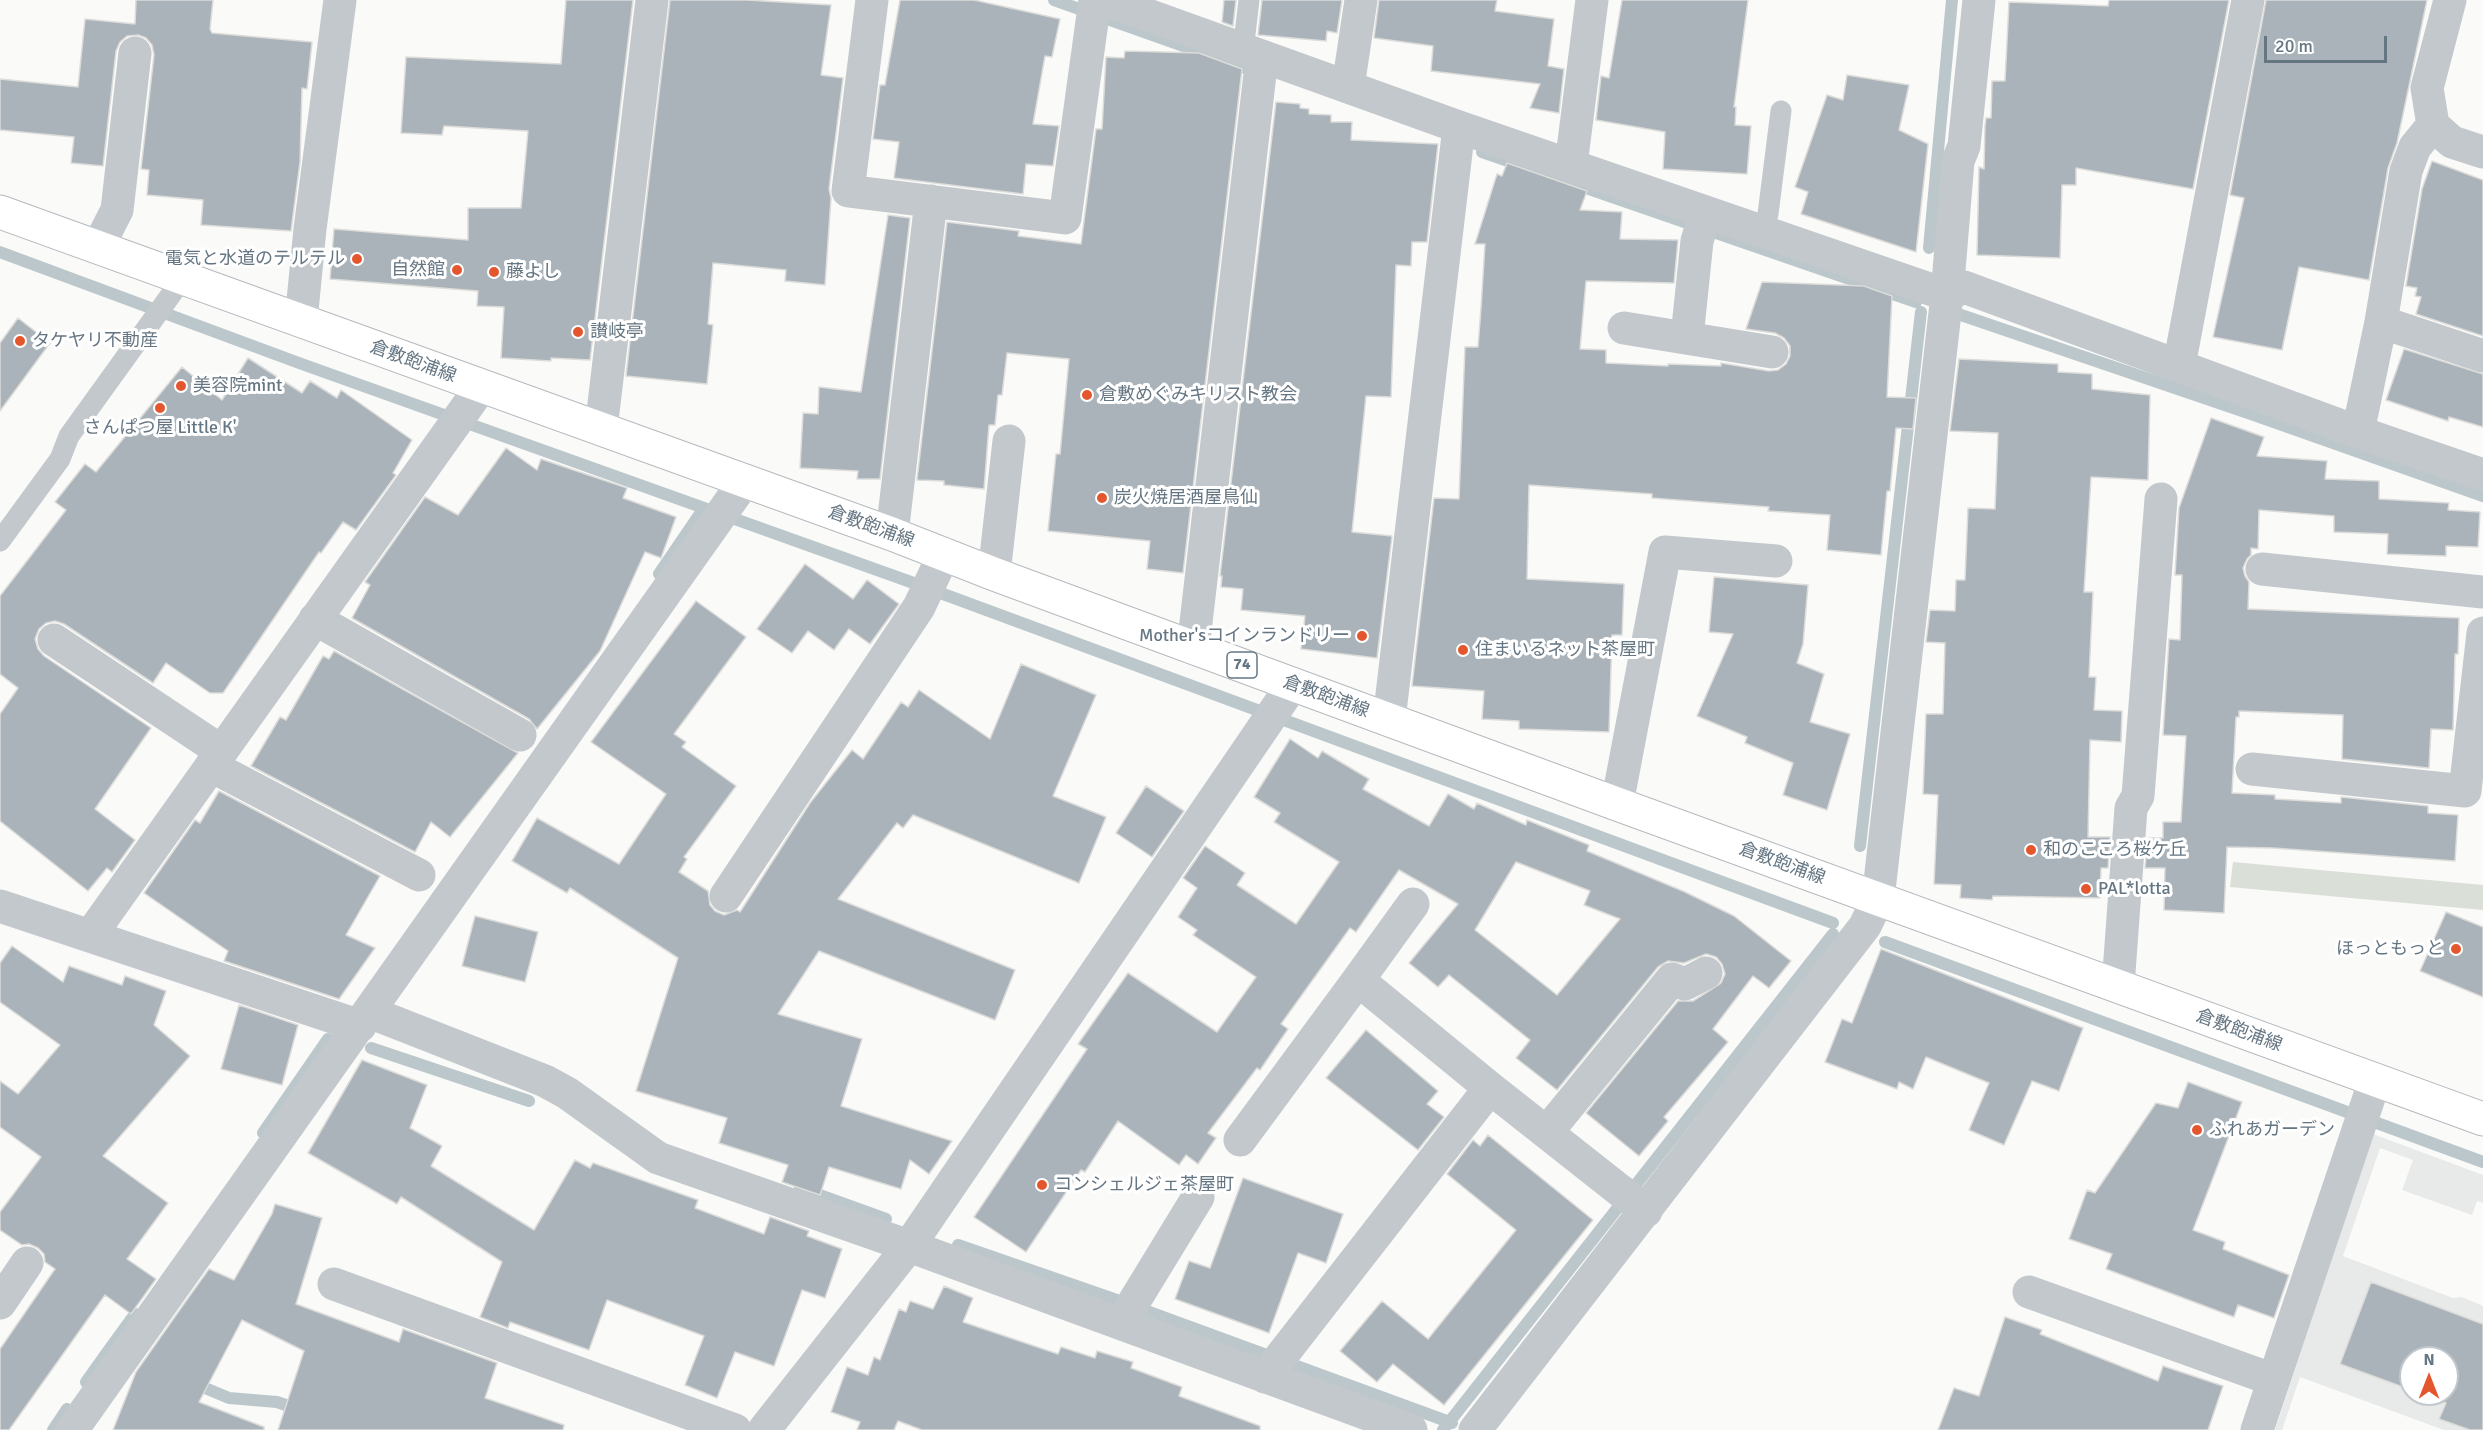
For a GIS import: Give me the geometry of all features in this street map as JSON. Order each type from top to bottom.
[{"type":"main road","name":"倉敷飽浦線","points":[[0,212],[301,321],[465,409],[601,429],[892,534],[933,578],[994,574],[1193,648],[1278,706],[1389,720],[2118,986],[2365,1107],[2483,1119]]},
{"type":"street","points":[[301,321],[310,230],[340,0]]},
{"type":"street","points":[[601,429],[652,0]]},
{"type":"street","points":[[872,0],[848,190],[1065,218],[1096,7],[1256,65],[1348,87],[1458,140],[1571,165],[1702,224],[1763,231],[1947,295],[1964,287],[2358,432],[2483,475]]},
{"type":"street","points":[[1348,87],[1361,0]]},
{"type":"street","points":[[1571,165],[1592,0]]},
{"type":"street","points":[[1475,1430],[1635,1202],[1865,926],[1878,899],[1947,295],[1958,161],[1964,146],[1979,0]]},
{"type":"street","points":[[2179,366],[2248,0]]},
{"type":"street","points":[[2450,0],[2427,88],[2433,125],[2452,142],[2483,152]]},
{"type":"street","points":[[98,247],[117,210],[135,53]]},
{"type":"street","points":[[1193,648],[1256,65]]},
{"type":"street","points":[[2358,432],[2381,322],[2406,171],[2415,147],[2433,125]]},
{"type":"street","points":[[1389,720],[1458,140]]},
{"type":"street","points":[[892,534],[931,201]]},
{"type":"street","points":[[1687,337],[1702,224]]},
{"type":"street","points":[[2381,322],[2483,356]]},
{"type":"street","points":[[1624,328],[1772,352]]},
{"type":"street","points":[[90,936],[465,409]]},
{"type":"street","points":[[994,574],[1009,441]]},
{"type":"street","points":[[72,1430],[744,482]]},
{"type":"street","points":[[2118,986],[2131,808],[2138,796],[2161,499]]},
{"type":"street","points":[[1617,804],[1665,552],[1776,561]]},
{"type":"street","points":[[2262,569],[2483,592]]},
{"type":"street","points":[[726,896],[933,578]]},
{"type":"street","points":[[315,619],[520,735]]},
{"type":"street","points":[[2252,769],[2465,791],[2483,633]]},
{"type":"street","points":[[54,640],[216,759],[419,875]]},
{"type":"street","points":[[764,1430],[909,1246],[1278,706]]},
{"type":"street","points":[[1240,1140],[1413,904]]},
{"type":"street","points":[[2,911],[364,1019],[545,1081],[567,1093],[658,1158],[909,1246],[1129,1310],[1275,1364],[1411,1430]]},
{"type":"street","points":[[1546,1132],[1662,969],[1685,984],[1706,973]]},
{"type":"street","points":[[1358,980],[1635,1202]]},
{"type":"street","points":[[1275,1364],[1490,1088]]},
{"type":"street","points":[[2257,1430],[2365,1107]]},
{"type":"street","points":[[1129,1310],[1198,1197]]},
{"type":"street","points":[[0,1303],[27,1263]]},
{"type":"street","points":[[334,1284],[735,1430]]},
{"type":"street","points":[[2029,1292],[2274,1380]]},
{"type":"lane","points":[[1249,0],[1256,65]]},
{"type":"lane","points":[[1763,231],[1768,214],[1781,111]]},
{"type":"lane","points":[[0,541],[60,459],[69,436],[183,278]]},
{"type":"shaded area","points":[[2233,862],[2483,885],[2483,910],[2230,887]]},
{"type":"shaded area","points":[[2373,1134],[2483,1175],[2483,1203],[2477,1201],[2472,1215],[2402,1190],[2413,1160],[2380,1148],[2343,1256],[2453,1298],[2462,1297],[2483,1306],[2483,1324],[2371,1283],[2343,1357],[2399,1384],[2399,1406],[2445,1406],[2440,1419],[2470,1430],[2444,1430],[2300,1377],[2282,1430],[2275,1430]]},
{"type":"building","points":[[136,0],[213,0],[210,29],[212,33],[312,42],[307,89],[302,88],[300,162],[291,231],[201,225],[203,200],[147,195],[149,170],[141,169],[154,55],[152,45],[146,38],[138,35],[127,36],[120,42],[116,51],[103,166],[71,163],[74,137],[0,130],[0,79],[78,87],[85,19],[135,24]]},
{"type":"building","points":[[566,0],[633,0],[590,360],[551,358],[551,361],[501,358],[504,307],[477,306],[478,291],[330,279],[334,229],[468,240],[468,208],[521,208],[528,131],[444,126],[442,135],[401,133],[406,57],[561,64]]},
{"type":"building","points":[[670,0],[747,0],[831,5],[821,75],[843,78],[829,189],[831,198],[825,285],[785,281],[786,270],[713,263],[708,324],[713,325],[707,384],[626,376]]},
{"type":"building","points":[[900,0],[974,0],[1060,19],[1052,57],[1045,56],[1033,124],[1059,126],[1053,166],[1026,164],[1023,194],[894,178],[899,142],[873,139],[880,85],[885,85]]},
{"type":"building","points":[[1224,0],[1236,0],[1233,26],[1222,22]]},
{"type":"building","points":[[1262,0],[1342,0],[1337,33],[1327,31],[1326,41],[1258,35]]},
{"type":"building","points":[[1379,0],[1497,0],[1495,11],[1554,19],[1548,66],[1564,69],[1559,113],[1530,108],[1540,84],[1431,71],[1433,46],[1374,38]]},
{"type":"building","points":[[1622,0],[1748,0],[1734,107],[1736,107],[1735,125],[1751,126],[1747,174],[1663,169],[1665,132],[1596,120],[1601,76],[1609,78]]},
{"type":"building","points":[[2109,0],[2229,0],[2193,189],[2076,168],[2076,185],[2062,185],[2060,258],[1977,255],[1979,167],[1984,169],[1985,126],[1986,118],[1991,118],[1992,81],[2005,81],[2009,2],[2108,6]]},
{"type":"building","points":[[2266,0],[2427,0],[2397,143],[2388,168],[2369,280],[2299,267],[2282,350],[2213,337],[2244,198],[2230,195]]},
{"type":"building","points":[[1125,51],[1199,53],[1242,69],[1183,573],[1147,569],[1150,541],[1048,531],[1056,454],[1060,454],[1069,359],[1007,353],[1002,395],[998,395],[995,425],[989,425],[984,489],[944,485],[944,481],[917,480],[947,222],[1019,231],[1018,236],[1081,244],[1096,129],[1102,129],[1106,57],[1124,58]]},
{"type":"building","points":[[1847,75],[1909,85],[1899,130],[1928,144],[1916,252],[1801,214],[1808,192],[1795,187],[1827,95],[1843,100]]},
{"type":"building","points":[[1276,102],[1300,104],[1300,108],[1309,109],[1309,114],[1331,115],[1331,122],[1352,122],[1351,140],[1438,144],[1427,242],[1412,242],[1411,266],[1396,265],[1391,397],[1366,396],[1352,532],[1392,536],[1377,658],[1301,649],[1305,616],[1241,610],[1243,589],[1221,587],[1222,576],[1220,576]]},
{"type":"building","points":[[2432,161],[2483,180],[2483,336],[2416,314],[2421,297],[2415,296],[2417,288],[2406,286],[2422,189]]},
{"type":"building","points":[[1507,163],[1587,191],[1580,210],[1622,212],[1620,239],[1678,240],[1674,283],[1586,281],[1580,349],[1606,350],[1606,363],[1721,366],[1721,363],[1769,371],[1778,370],[1786,364],[1790,356],[1790,346],[1784,338],[1775,333],[1746,329],[1762,282],[1864,286],[1892,296],[1887,397],[1916,398],[1913,429],[1896,428],[1881,555],[1827,550],[1830,515],[1768,511],[1769,507],[1652,498],[1652,494],[1529,485],[1527,579],[1624,584],[1622,635],[1612,635],[1609,732],[1519,729],[1519,721],[1482,719],[1484,691],[1412,686],[1434,498],[1459,499],[1465,347],[1478,347],[1485,244],[1475,244],[1497,174],[1502,176]]},
{"type":"building","points":[[888,215],[910,218],[880,479],[857,479],[858,471],[800,468],[803,413],[818,414],[819,387],[861,392]]},
{"type":"building","points":[[18,318],[50,343],[0,411],[0,343]]},
{"type":"building","points":[[2404,349],[2483,374],[2483,427],[2449,417],[2448,421],[2386,400]]},
{"type":"building","points":[[248,358],[302,393],[310,381],[337,398],[341,390],[412,440],[393,473],[396,475],[356,530],[343,522],[321,553],[319,552],[223,693],[210,693],[166,663],[153,683],[64,624],[55,621],[46,623],[39,629],[35,639],[38,649],[44,656],[151,728],[95,809],[135,840],[112,872],[107,868],[88,891],[0,821],[0,714],[18,688],[0,674],[0,596],[66,510],[55,502],[85,464],[96,472],[182,367],[222,400]]},
{"type":"building","points":[[1959,359],[2058,364],[2058,372],[2092,374],[2092,389],[2150,395],[2148,480],[2091,477],[2084,592],[2093,592],[2089,677],[2096,677],[2094,710],[2122,711],[2121,742],[2090,740],[2088,837],[2110,837],[2108,868],[2101,868],[2100,898],[1993,896],[1992,900],[1960,898],[1961,885],[1934,884],[1938,795],[1923,794],[1926,714],[1943,714],[1945,643],[1926,642],[1930,610],[1955,611],[1956,580],[1965,580],[1968,508],[1995,509],[1998,433],[1950,431]]},
{"type":"building","points":[[2211,418],[2264,437],[2257,456],[2327,461],[2325,479],[2379,481],[2379,499],[2449,503],[2448,510],[2480,512],[2478,547],[2446,546],[2446,556],[2387,554],[2388,534],[2334,532],[2334,516],[2259,510],[2258,549],[2251,548],[2251,555],[2243,568],[2249,582],[2248,609],[2459,618],[2458,654],[2455,654],[2453,730],[2431,729],[2429,768],[2342,759],[2343,715],[2239,711],[2239,717],[2236,717],[2232,793],[2275,795],[2275,799],[2341,803],[2341,797],[2428,806],[2428,813],[2458,815],[2455,861],[2273,848],[2227,847],[2224,913],[2164,910],[2165,868],[2145,868],[2148,838],[2163,838],[2163,822],[2181,822],[2186,736],[2163,735],[2169,639],[2180,640],[2182,575],[2175,575],[2179,508]]},
{"type":"building","points":[[506,448],[537,470],[541,459],[627,488],[623,498],[676,517],[661,558],[645,552],[600,651],[537,729],[529,719],[352,618],[370,585],[365,582],[425,497],[458,515]]},
{"type":"building","points":[[805,564],[853,599],[867,580],[899,604],[870,644],[849,629],[834,650],[808,631],[792,653],[757,629]]},
{"type":"building","points":[[1714,577],[1808,585],[1803,644],[1797,663],[1824,674],[1810,722],[1850,734],[1827,810],[1783,795],[1793,763],[1745,743],[1747,737],[1697,716],[1733,634],[1709,632]]},
{"type":"building","points":[[696,601],[746,637],[674,734],[686,742],[682,747],[736,786],[684,857],[687,859],[679,872],[708,891],[710,905],[715,911],[724,915],[737,910],[740,912],[810,803],[852,750],[863,759],[901,702],[908,707],[919,690],[990,739],[1021,664],[1096,695],[1053,796],[1106,817],[1079,883],[913,815],[903,828],[897,823],[838,899],[1015,970],[995,1020],[819,951],[778,1014],[862,1039],[841,1106],[952,1141],[929,1174],[910,1160],[901,1189],[829,1167],[820,1195],[782,1182],[788,1165],[719,1143],[727,1118],[636,1091],[678,958],[570,888],[567,893],[512,861],[537,818],[619,864],[666,794],[591,742]]},
{"type":"building","points":[[334,651],[518,753],[450,837],[431,822],[415,852],[251,766],[280,717],[286,720],[323,656],[329,659]]},
{"type":"building","points":[[1290,739],[1318,758],[1322,751],[1369,779],[1363,789],[1429,826],[1448,794],[1474,809],[1477,803],[1526,825],[1527,820],[1589,845],[1587,851],[1685,892],[1734,916],[1791,961],[1769,988],[1753,976],[1713,1029],[1728,1042],[1664,1117],[1668,1121],[1639,1156],[1586,1113],[1678,1001],[1693,1001],[1721,983],[1725,974],[1722,964],[1716,957],[1706,954],[1684,963],[1668,961],[1658,967],[1557,1090],[1516,1058],[1530,1040],[1449,975],[1438,987],[1409,963],[1458,904],[1399,870],[1356,932],[1350,928],[1281,1024],[1288,1029],[1260,1070],[1257,1068],[1208,1133],[1216,1138],[1198,1164],[1186,1155],[1179,1165],[1118,1121],[1085,1172],[1081,1170],[1026,1252],[974,1217],[1087,1049],[1078,1044],[1128,973],[1217,1032],[1256,977],[1193,935],[1197,930],[1178,917],[1197,888],[1183,878],[1205,846],[1245,873],[1237,885],[1296,924],[1339,862],[1274,822],[1280,813],[1254,797]],"holes":[[[1516,862],[1590,891],[1584,905],[1620,919],[1557,995],[1475,930]]]},
{"type":"building","points":[[1146,786],[1184,811],[1152,857],[1116,833]]},
{"type":"building","points":[[219,791],[380,876],[346,935],[375,948],[339,999],[224,961],[228,951],[144,893],[195,820],[200,823]]},
{"type":"building","name":"ほっともっと","points":[[2446,912],[2483,927],[2483,997],[2420,971]]},
{"type":"building","points":[[475,916],[538,932],[525,982],[462,966]]},
{"type":"building","points":[[12,946],[63,982],[69,966],[122,985],[125,976],[166,991],[154,1025],[190,1056],[103,1156],[168,1203],[127,1259],[156,1279],[131,1314],[105,1295],[9,1430],[0,1430],[0,1349],[55,1269],[45,1262],[44,1254],[38,1248],[29,1244],[22,1245],[0,1230],[0,1212],[41,1157],[0,1127],[0,1081],[18,1094],[60,1045],[0,1002],[0,963]]},
{"type":"building","points":[[1881,949],[2083,1028],[2059,1091],[2032,1081],[2004,1145],[1969,1130],[1989,1083],[1926,1057],[1913,1089],[1899,1082],[1897,1089],[1825,1062],[1842,1019],[1852,1023]]},
{"type":"building","points":[[239,1005],[298,1025],[282,1085],[221,1069]]},
{"type":"building","points":[[1366,1030],[1438,1091],[1427,1104],[1444,1117],[1418,1150],[1326,1078]]},
{"type":"building","points":[[362,1060],[427,1085],[410,1128],[442,1146],[431,1166],[534,1230],[575,1160],[590,1168],[593,1163],[698,1200],[695,1208],[764,1234],[770,1217],[809,1231],[807,1236],[842,1249],[825,1298],[802,1290],[774,1366],[735,1352],[717,1398],[685,1385],[704,1336],[607,1300],[589,1350],[510,1322],[508,1328],[480,1317],[502,1262],[401,1197],[397,1204],[308,1153]]},
{"type":"building","points":[[2188,1082],[2242,1102],[2193,1230],[2225,1242],[2223,1249],[2289,1275],[2274,1318],[2238,1305],[2234,1317],[2106,1269],[2112,1254],[2069,1239],[2087,1190],[2095,1193],[2156,1103],[2178,1108]]},
{"type":"building","points":[[1488,1135],[1593,1220],[1444,1405],[1393,1364],[1377,1382],[1340,1351],[1382,1301],[1428,1339],[1516,1230],[1447,1174],[1473,1140],[1480,1146]]},
{"type":"building","points":[[1243,1178],[1343,1214],[1326,1263],[1298,1253],[1269,1333],[1175,1299],[1189,1261],[1210,1268]]},
{"type":"building","points":[[275,1204],[322,1218],[296,1304],[399,1342],[403,1329],[497,1363],[485,1398],[564,1425],[563,1430],[278,1430],[304,1351],[242,1320],[199,1402],[264,1427],[264,1430],[113,1430],[136,1372],[186,1301],[209,1269],[234,1280],[272,1214]]},
{"type":"building","points":[[2371,1282],[2483,1324],[2483,1430],[2470,1430],[2439,1419],[2445,1406],[2459,1406],[2459,1346],[2399,1346],[2399,1386],[2340,1364]]},
{"type":"building","points":[[944,1286],[973,1298],[963,1322],[1058,1354],[1061,1347],[1095,1358],[1097,1351],[1133,1362],[1131,1368],[1182,1387],[1179,1396],[1260,1426],[1260,1430],[922,1430],[898,1421],[894,1430],[857,1430],[860,1422],[831,1412],[847,1367],[868,1375],[874,1357],[880,1360],[899,1309],[906,1312],[910,1301],[933,1309]]},
{"type":"building","points":[[2005,1317],[2042,1330],[2040,1334],[2158,1381],[2163,1366],[2223,1386],[2208,1430],[1938,1430],[1954,1388],[1979,1396]]},
{"type":"waterway","points":[[1054,0],[1254,71]]},
{"type":"waterway","points":[[1929,248],[1952,0]]},
{"type":"waterway","points":[[1482,152],[1916,302]]},
{"type":"waterway","points":[[0,252],[299,363],[908,581],[1833,923]]},
{"type":"waterway","points":[[1860,846],[1921,312]]},
{"type":"waterway","points":[[1961,315],[2483,496]]},
{"type":"waterway","points":[[659,574],[704,508]]},
{"type":"waterway","points":[[1443,1430],[1833,934]]},
{"type":"waterway","points":[[1885,942],[2483,1162]]},
{"type":"waterway","points":[[263,1133],[328,1039]]},
{"type":"waterway","points":[[371,1048],[529,1101]]},
{"type":"waterway","points":[[800,1188],[886,1219]]},
{"type":"waterway","points":[[958,1245],[1111,1298],[1452,1423]]},
{"type":"waterway","points":[[111,1347],[135,1314]]},
{"type":"waterway","points":[[86,1382],[111,1347],[115,1349]]},
{"type":"waterway","points":[[193,1383],[229,1398],[277,1402],[300,1410]]},
{"type":"waterway","points":[[53,1430],[67,1409]]},
{"type":"place","name":"電気と水道のテルテル","points":[[357,259]]},
{"type":"place","name":"自然館","points":[[457,270]]},
{"type":"place","name":"藤よし","points":[[494,272]]},
{"type":"place","name":"讃岐亭","points":[[578,332]]},
{"type":"place","name":"タケヤリ不動産","points":[[20,341]]},
{"type":"place","name":"美容院mint","points":[[181,386]]},
{"type":"place","name":"倉敷めぐみキリスト教会","points":[[1087,395]]},
{"type":"place","name":"さんぱつ屋 Little K'","points":[[160,408]]},
{"type":"place","name":"炭火焼居酒屋鳥仙","points":[[1102,498]]},
{"type":"place","name":"Mother'sコインランドリー","points":[[1362,636]]},
{"type":"place","name":"住まいるネット茶屋町","points":[[1463,650]]},
{"type":"place","name":"和のこころ桜ケ丘","points":[[2031,850]]},
{"type":"place","name":"PAL*lotta","points":[[2086,889]]},
{"type":"place","name":"ほっともっと","points":[[2456,949]]},
{"type":"place","name":"ふれあガーデン","points":[[2197,1130]]},
{"type":"place","name":"コンシェルジェ茶屋町","points":[[1042,1185]]}]
